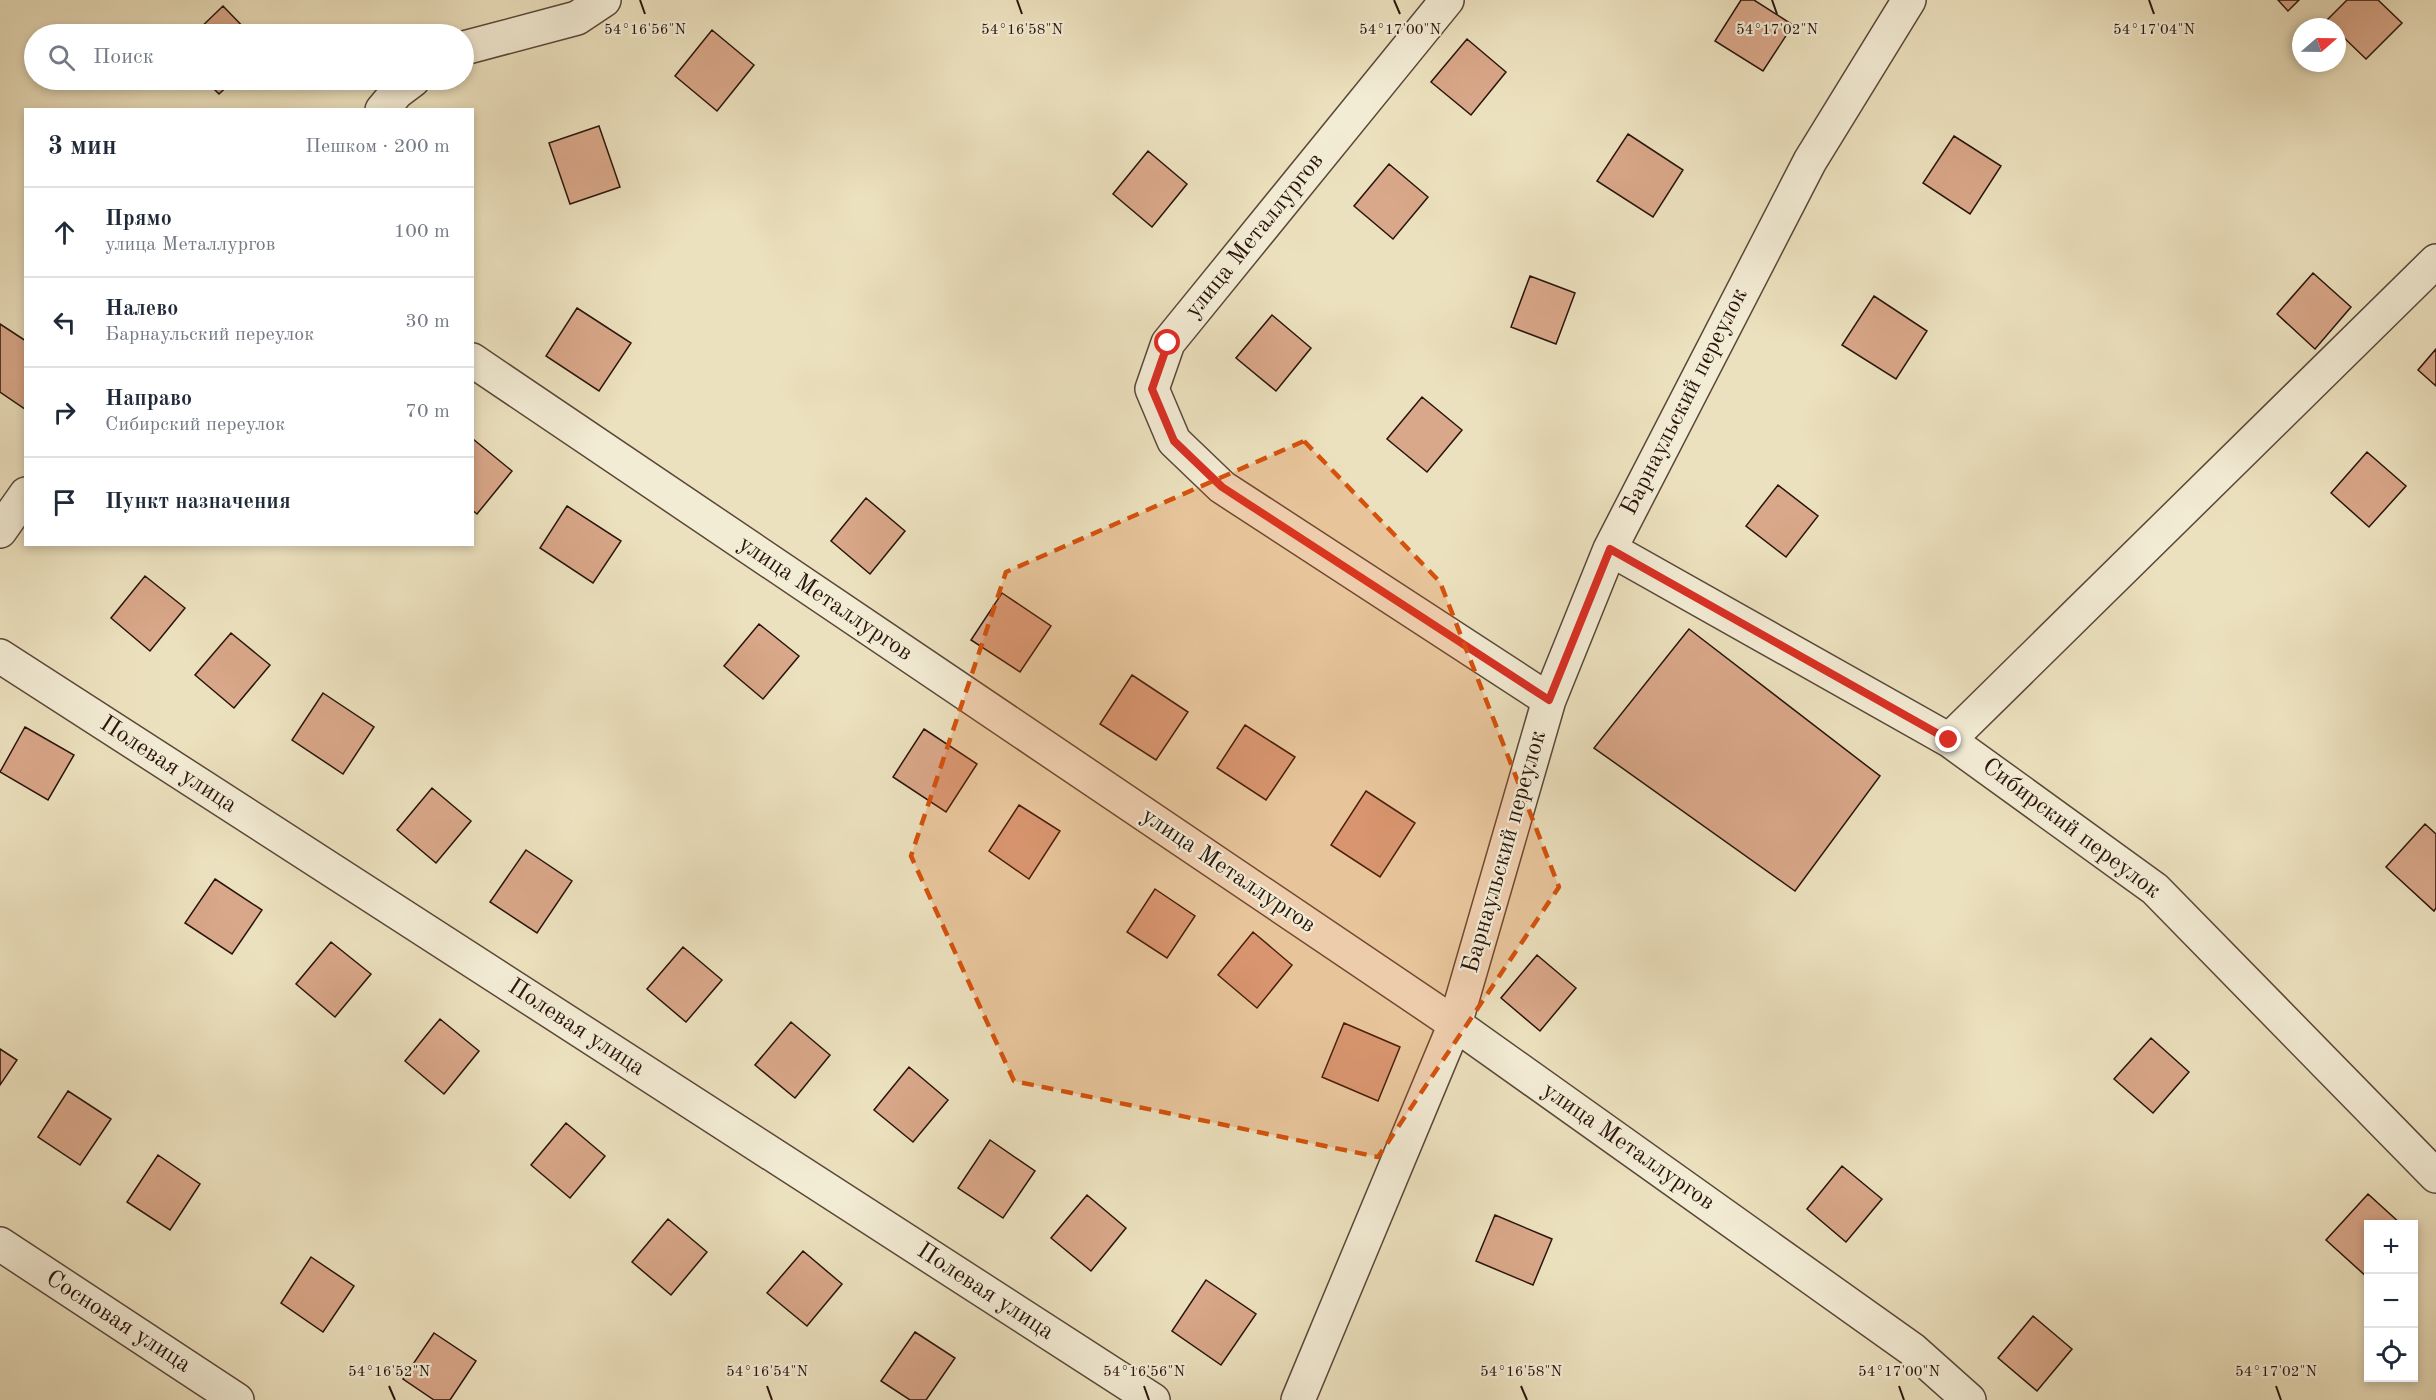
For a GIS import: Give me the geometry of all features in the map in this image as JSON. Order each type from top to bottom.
[{"type":"street","points":[[474,45],[577,18],[604,0]]},
{"type":"street","name":"улица Металлургов","points":[[1447,0],[1168,343],[1152,389],[1174,441],[1222,487],[1549,700]]},
{"type":"street","name":"Барнаульский переулок","points":[[1298,1400],[1455,1024],[1549,700],[1610,549],[1810,161],[1909,0]]},
{"type":"street","points":[[384,108],[400,90]]},
{"type":"street","points":[[1949,740],[2436,261]]},
{"type":"street","name":"улица Металлургов","points":[[474,361],[1455,1024],[1913,1350],[1970,1400]]},
{"type":"street","points":[[0,531],[24,497]]},
{"type":"street","name":"Сибирский переулок","points":[[1610,549],[1949,740],[2155,889],[2436,1176]]},
{"type":"street","name":"Полевая улица","points":[[0,656],[1153,1400]]},
{"type":"street","name":"Сосновая улица","points":[[0,1244],[237,1400]]},
{"type":"highlighted area","points":[[1304,441],[1440,582],[1559,887],[1378,1157],[1014,1081],[911,856],[1006,572]]},
{"type":"building","points":[[1741,0],[1754,0],[1793,25],[1763,71],[1715,41]]},
{"type":"building","points":[[2278,0],[2299,0],[2288,11]]},
{"type":"building","points":[[2347,0],[2378,0],[2402,23],[2366,59],[2346,40],[2346,18],[2329,18]]},
{"type":"building","points":[[223,6],[240,24],[204,24]]},
{"type":"building","points":[[712,30],[754,65],[717,111],[675,76]]},
{"type":"building","points":[[1467,39],[1506,72],[1471,115],[1431,82]]},
{"type":"building","points":[[599,126],[620,187],[570,204],[549,143]]},
{"type":"building","points":[[1628,134],[1683,170],[1653,217],[1597,181]]},
{"type":"building","points":[[1954,136],[2001,166],[1970,214],[1923,183]]},
{"type":"building","points":[[1148,151],[1187,184],[1152,227],[1113,194]]},
{"type":"building","points":[[1389,164],[1428,197],[1393,239],[1354,206]]},
{"type":"building","points":[[2313,273],[2351,307],[2315,349],[2277,314]]},
{"type":"building","points":[[1530,276],[1575,293],[1556,344],[1511,327]]},
{"type":"building","points":[[1874,296],[1927,331],[1896,379],[1842,345]]},
{"type":"building","points":[[577,308],[631,343],[599,391],[546,356]]},
{"type":"building","points":[[1272,315],[1311,348],[1276,391],[1236,358]]},
{"type":"building","points":[[0,324],[24,340],[24,408],[0,392]]},
{"type":"building","points":[[2436,349],[2436,386],[2418,370]]},
{"type":"building","points":[[1422,397],[1462,430],[1427,472],[1387,439]]},
{"type":"building","points":[[474,440],[512,471],[477,514],[474,512]]},
{"type":"building","points":[[2367,452],[2406,486],[2369,527],[2331,493]]},
{"type":"building","points":[[1778,485],[1818,516],[1786,557],[1746,526]]},
{"type":"building","points":[[866,498],[905,531],[870,574],[831,541]]},
{"type":"building","points":[[567,506],[621,541],[593,583],[540,548]]},
{"type":"building","points":[[145,576],[185,608],[150,651],[111,618]]},
{"type":"building","points":[[1002,593],[1051,626],[1020,672],[971,640]]},
{"type":"building","points":[[759,624],[799,656],[763,699],[724,666]]},
{"type":"building","points":[[1689,629],[1880,776],[1795,891],[1594,748]]},
{"type":"building","points":[[231,633],[270,665],[234,708],[195,675]]},
{"type":"building","points":[[1132,675],[1188,712],[1156,760],[1100,724]]},
{"type":"building","points":[[323,693],[374,727],[343,774],[292,740]]},
{"type":"building","points":[[1245,725],[1295,757],[1266,800],[1217,768]]},
{"type":"building","points":[[25,727],[74,755],[48,800],[0,772]]},
{"type":"building","points":[[924,729],[977,764],[946,812],[893,777]]},
{"type":"building","points":[[432,788],[471,821],[436,863],[397,830]]},
{"type":"building","points":[[1366,791],[1415,823],[1380,877],[1331,845]]},
{"type":"building","points":[[1019,805],[1060,831],[1029,879],[989,851]]},
{"type":"building","points":[[2425,824],[2436,834],[2436,908],[2434,911],[2386,867]]},
{"type":"building","points":[[526,850],[572,881],[537,933],[490,902]]},
{"type":"building","points":[[215,879],[262,910],[232,954],[185,923]]},
{"type":"building","points":[[1155,889],[1195,916],[1167,958],[1127,932]]},
{"type":"building","points":[[1253,932],[1292,965],[1257,1008],[1218,975]]},
{"type":"building","points":[[331,942],[371,974],[335,1017],[296,984]]},
{"type":"building","points":[[683,947],[722,980],[686,1022],[647,989]]},
{"type":"building","points":[[1537,955],[1576,988],[1540,1031],[1501,998]]},
{"type":"building","points":[[440,1019],[479,1051],[444,1094],[405,1061]]},
{"type":"building","points":[[791,1022],[830,1055],[795,1098],[755,1065]]},
{"type":"building","points":[[1344,1023],[1400,1047],[1378,1101],[1322,1077]]},
{"type":"building","points":[[2151,1038],[2189,1072],[2153,1113],[2114,1079]]},
{"type":"building","points":[[0,1049],[17,1060],[0,1085]]},
{"type":"building","points":[[909,1067],[948,1100],[913,1142],[874,1110]]},
{"type":"building","points":[[68,1091],[111,1119],[80,1165],[38,1137]]},
{"type":"building","points":[[566,1123],[605,1156],[570,1198],[531,1165]]},
{"type":"building","points":[[990,1140],[1035,1171],[1003,1218],[958,1188]]},
{"type":"building","points":[[158,1155],[200,1184],[170,1230],[127,1202]]},
{"type":"building","points":[[1842,1166],[1882,1199],[1846,1242],[1807,1209]]},
{"type":"building","points":[[2368,1194],[2397,1220],[2364,1220],[2364,1274],[2326,1240]]},
{"type":"building","points":[[1087,1195],[1126,1228],[1091,1271],[1051,1238]]},
{"type":"building","points":[[1495,1215],[1552,1239],[1533,1285],[1476,1261]]},
{"type":"building","points":[[668,1219],[707,1252],[671,1295],[632,1262]]},
{"type":"building","points":[[803,1251],[842,1284],[807,1326],[767,1293]]},
{"type":"building","points":[[311,1257],[354,1286],[323,1332],[281,1303]]},
{"type":"building","points":[[1206,1280],[1256,1314],[1221,1365],[1172,1331]]},
{"type":"building","points":[[2033,1316],[2072,1349],[2037,1391],[1998,1358]]},
{"type":"building","points":[[915,1332],[955,1358],[926,1400],[910,1400],[881,1381]]},
{"type":"building","points":[[434,1333],[476,1361],[450,1400],[434,1400],[403,1379]]},
{"type":"route","points":[[1168,343],[1152,389],[1174,441],[1222,487],[1549,700],[1610,549],[1949,740]]}]
